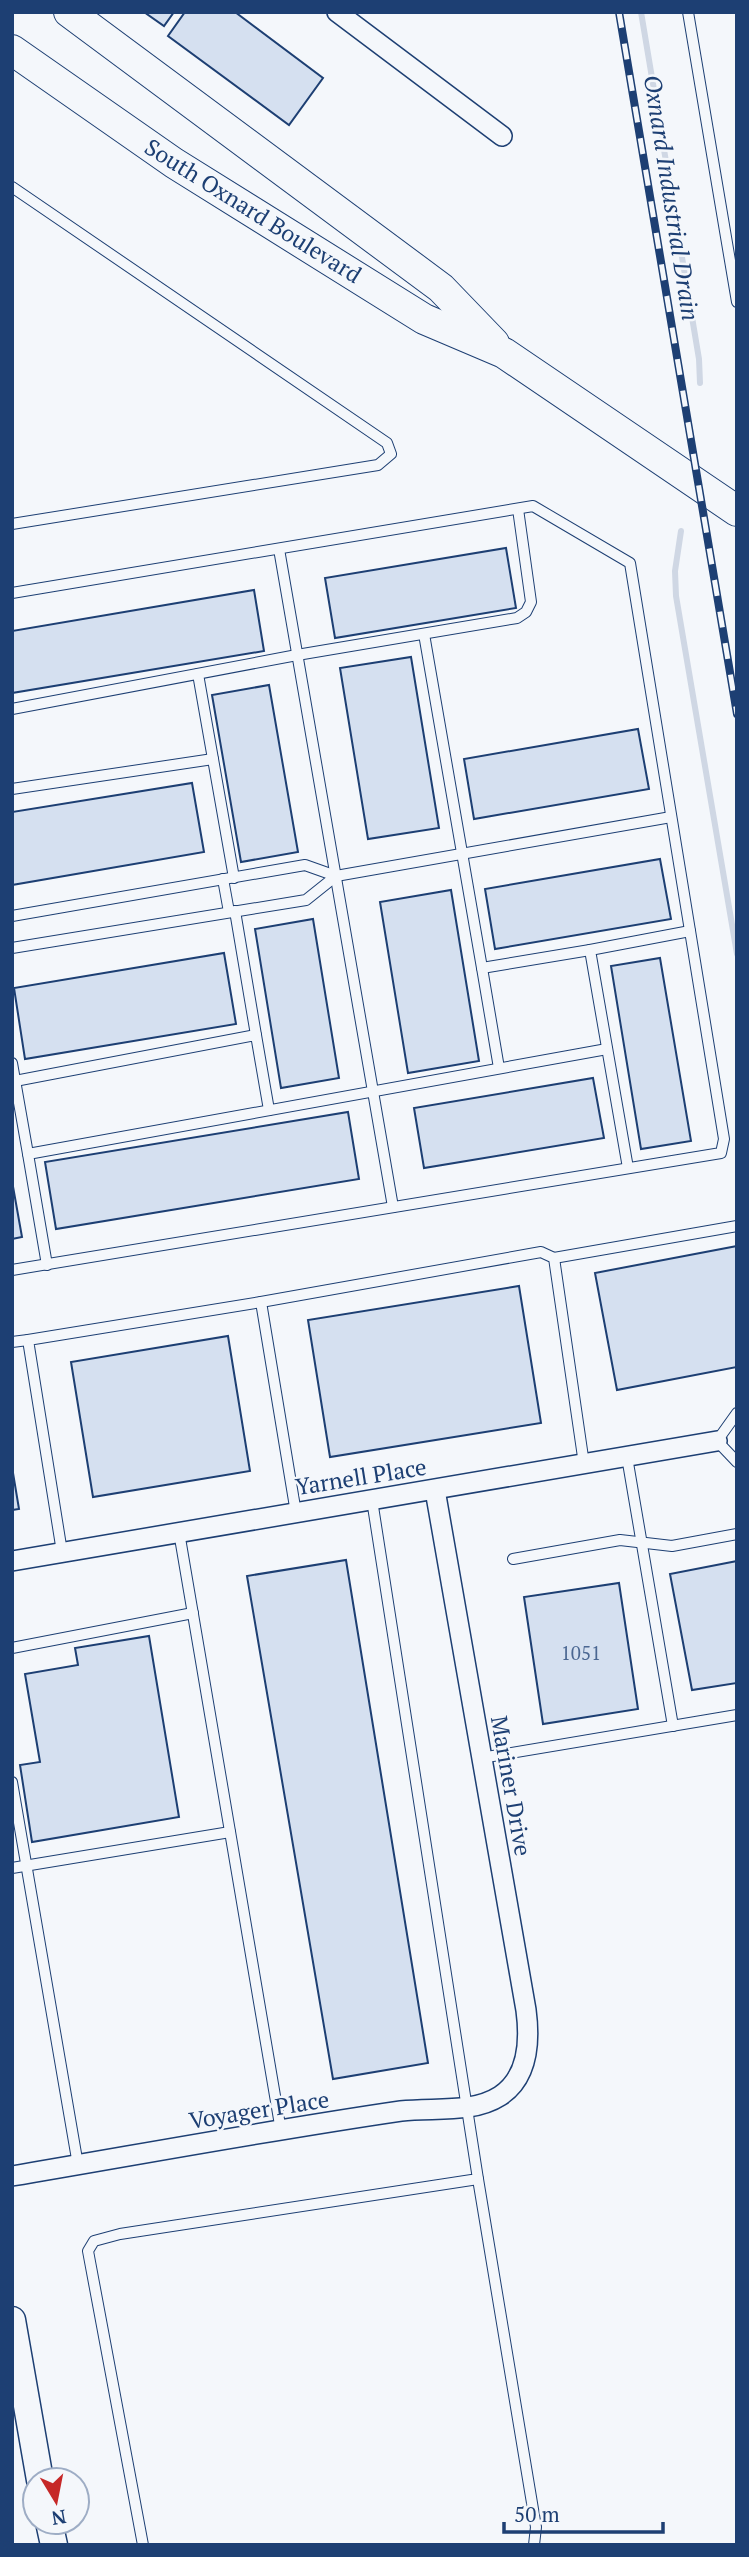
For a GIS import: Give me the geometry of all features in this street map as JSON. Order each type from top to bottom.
[{"type":"main road","name":"South Oxnard Boulevard","points":[[69,12],[442,288],[504,353]]},
{"type":"main road","name":"South Oxnard Boulevard","points":[[12,50],[174,163],[424,320],[504,353],[737,511]]},
{"type":"street","points":[[337,12],[502,136]]},
{"type":"street","name":"Yarnell Place","points":[[12,1561],[717,1441]]},
{"type":"street","name":"Mariner Drive","points":[[435,1490],[529,2034],[523,2064],[510,2087]]},
{"type":"street","name":"Voyager Place","points":[[12,2176],[403,2111],[468,2107],[500,2096],[510,2087]]},
{"type":"street","points":[[13,2326],[38,2466]]},
{"type":"lane","points":[[688,12],[737,302]]},
{"type":"lane","points":[[12,187],[387,443],[391,454],[378,466],[12,524]]},
{"type":"lane","points":[[12,593],[533,506],[630,563],[724,1139],[721,1153],[12,1270]]},
{"type":"lane","points":[[12,709],[297,655],[517,618],[526,612],[531,602],[518,509]]},
{"type":"lane","points":[[279,549],[393,1207]]},
{"type":"lane","points":[[424,634],[499,1069]]},
{"type":"lane","points":[[198,674],[213,759],[232,912],[269,1110]]},
{"type":"lane","points":[[12,789],[213,759]]},
{"type":"lane","points":[[12,948],[306,900],[336,876],[671,817]]},
{"type":"lane","points":[[12,916],[304,865],[336,876]]},
{"type":"lane","points":[[482,968],[690,931]]},
{"type":"lane","points":[[590,950],[628,1168]]},
{"type":"lane","points":[[15,1081],[256,1035]]},
{"type":"lane","points":[[28,1154],[607,1049]]},
{"type":"lane","points":[[12,1063],[47,1265]]},
{"type":"lane","points":[[12,1342],[261,1302],[541,1252],[554,1258],[737,1226]]},
{"type":"lane","points":[[554,1258],[584,1464]]},
{"type":"lane","points":[[261,1302],[296,1513]]},
{"type":"lane","points":[[28,1340],[62,1552]]},
{"type":"lane","points":[[737,1413],[717,1441],[737,1462]]},
{"type":"lane","points":[[627,1457],[673,1726]]},
{"type":"lane","points":[[372,1500],[478,2179],[536,2527],[534,2545]]},
{"type":"lane","points":[[178,1532],[281,2131]]},
{"type":"lane","points":[[513,1559],[620,1540],[671,1546],[737,1534]]},
{"type":"lane","points":[[12,1648],[192,1613]]},
{"type":"lane","points":[[481,1758],[737,1716]]},
{"type":"lane","points":[[12,1782],[78,2165]]},
{"type":"lane","points":[[12,1868],[230,1832]]},
{"type":"lane","points":[[143,2545],[88,2251],[93,2241],[120,2234],[478,2179]]},
{"type":"building","points":[[144,12],[174,12],[164,26]]},
{"type":"building","points":[[185,12],[235,12],[323,78],[289,125],[168,36]]},
{"type":"building","points":[[506,548],[516,608],[335,638],[325,578]]},
{"type":"building","points":[[254,590],[264,651],[12,693],[12,631]]},
{"type":"building","points":[[411,657],[439,828],[368,839],[340,668]]},
{"type":"building","points":[[269,685],[298,852],[241,862],[212,695]]},
{"type":"building","points":[[638,729],[649,789],[474,819],[464,759]]},
{"type":"building","points":[[192,783],[204,852],[12,885],[12,812]]},
{"type":"building","points":[[660,859],[671,919],[495,949],[485,889]]},
{"type":"building","points":[[451,890],[479,1061],[408,1073],[380,902]]},
{"type":"building","points":[[313,919],[339,1078],[281,1088],[255,929]]},
{"type":"building","points":[[224,953],[236,1024],[25,1059],[14,988]]},
{"type":"building","points":[[660,958],[691,1141],[641,1149],[611,966]]},
{"type":"building","points":[[593,1078],[604,1138],[424,1168],[414,1108]]},
{"type":"building","points":[[348,1112],[359,1179],[56,1229],[45,1162]]},
{"type":"building","points":[[12,1181],[22,1237],[12,1239]]},
{"type":"building","points":[[737,1246],[737,1367],[617,1390],[595,1273]]},
{"type":"building","points":[[519,1286],[541,1423],[330,1457],[308,1320]]},
{"type":"building","points":[[228,1336],[250,1471],[93,1497],[71,1362]]},
{"type":"building","points":[[12,1467],[19,1509],[12,1510]]},
{"type":"building","points":[[346,1560],[428,2063],[333,2079],[247,1576]]},
{"type":"building","points":[[737,1561],[737,1683],[692,1690],[670,1574]]},
{"type":"building","points":[[619,1583],[638,1709],[543,1724],[524,1597]]},
{"type":"building","points":[[149,1636],[179,1817],[32,1842],[20,1765],[40,1762],[25,1674],[78,1665],[75,1648]]},
{"type":"waterway","name":"Oxnard Industrial Drain","points":[[641,12],[699,359],[700,383]]},
{"type":"waterway","name":"Oxnard Industrial Drain","points":[[681,531],[675,571],[676,596],[737,954]]},
{"type":"railway","points":[[619,12],[737,714]]}]
